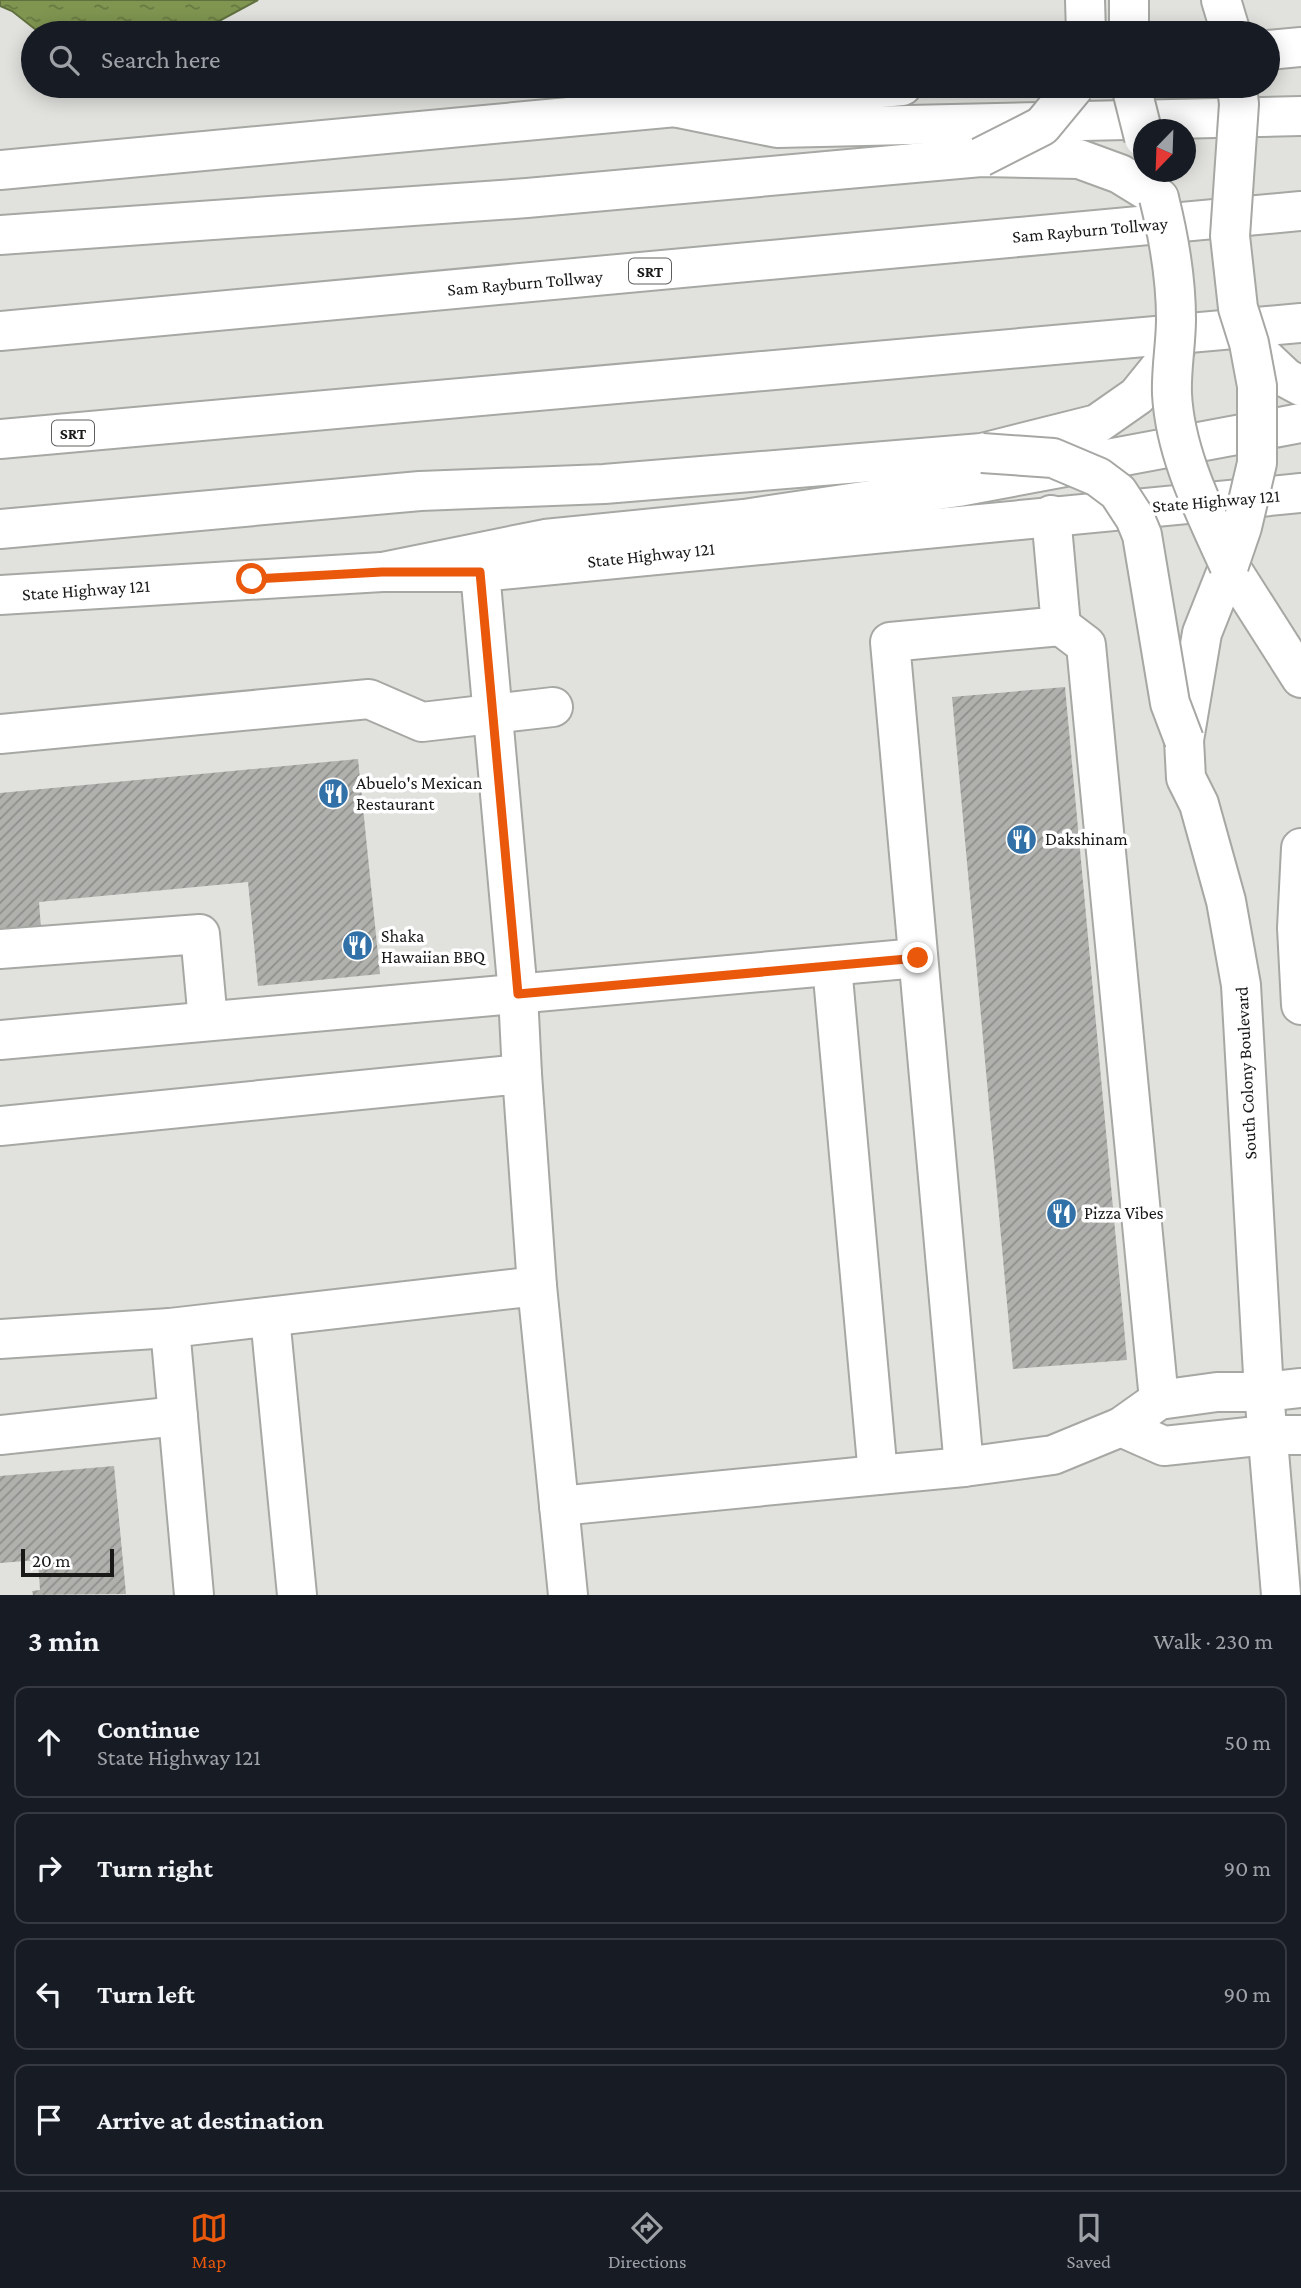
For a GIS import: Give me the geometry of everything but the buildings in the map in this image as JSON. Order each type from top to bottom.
[{"type":"main road","points":[[1085,0],[1086,21]]},
{"type":"main road","points":[[1129,0],[1129,21]]},
{"type":"main road","points":[[1222,0],[1228,21]]},
{"type":"main road","points":[[1280,49],[1301,47]]},
{"type":"main road","points":[[0,170],[780,98]]},
{"type":"main road","points":[[981,158],[1042,126],[1065,98]]},
{"type":"main road","points":[[1134,98],[1139,119]]},
{"type":"main road","name":"South Colony Boulevard","points":[[1238,98],[1230,236],[1238,308],[1249,343],[1257,386],[1257,463],[1242,527],[1202,633],[1184,740],[1186,778],[1199,804],[1226,901],[1241,985],[1282,1390],[1284,1435],[1281,1595]]},
{"type":"main road","points":[[678,108],[777,128],[1301,116]]},
{"type":"main road","points":[[0,235],[527,198],[981,158],[1079,159],[1156,185],[1171,245],[1176,317],[1172,394],[1177,431],[1202,505],[1228,565],[1301,678]]},
{"type":"main road","name":"Sam Rayburn Tollway","points":[[0,331],[1301,211]]},
{"type":"main road","name":"SRT","points":[[0,439],[1301,323]]},
{"type":"main road","points":[[1249,343],[1286,378],[1301,386]]},
{"type":"main road","points":[[982,453],[1097,424],[1137,396],[1175,349]]},
{"type":"main road","points":[[382,572],[545,539],[744,519],[958,487],[1301,423]]},
{"type":"main road","points":[[0,529],[420,491],[604,484],[982,453],[1053,458],[1098,477],[1118,492],[1135,518],[1142,536],[1170,703],[1184,740]]},
{"type":"main road","name":"State Highway 121","points":[[0,595],[382,572],[480,572],[1301,493]]},
{"type":"main road","points":[[1051,515],[1061,626]]},
{"type":"main road","points":[[480,572],[518,994],[537,1286],[568,1595]]},
{"type":"main road","points":[[964,1467],[890,642],[1061,626],[1086,645],[1159,1401]]},
{"type":"main road","points":[[0,734],[369,699],[422,722],[553,707]]},
{"type":"main road","points":[[1301,848],[1297,929],[1301,1005]]},
{"type":"main road","points":[[0,949],[200,934],[208,1021]]},
{"type":"main road","points":[[0,1040],[918,958]]},
{"type":"main road","points":[[832,966],[878,1475]]},
{"type":"main road","points":[[0,1126],[522,1074]]},
{"type":"main road","points":[[0,1339],[170,1328],[537,1286]]},
{"type":"main road","points":[[270,1317],[297,1595]]},
{"type":"main road","points":[[170,1328],[194,1595]]},
{"type":"main road","points":[[559,1506],[964,1467],[1053,1455],[1121,1427],[1159,1401],[1217,1392],[1282,1390]]},
{"type":"main road","points":[[0,1435],[178,1416]]},
{"type":"main road","points":[[1121,1427],[1164,1446],[1284,1435]]},
{"type":"water","points":[[0,0],[258,0],[219,21],[25,21],[0,6]]},
{"type":"place","name":"Abuelo's Mexican Restaurant","points":[[333,793]]},
{"type":"place","name":"Dakshinam","points":[[1022,839]]},
{"type":"place","name":"Shaka Hawaiian BBQ","points":[[358,946]]},
{"type":"place","name":"Pizza Vibes","points":[[1061,1213]]},
{"type":"route","points":[[252,579],[382,572],[480,572],[518,994],[918,958]]}]
